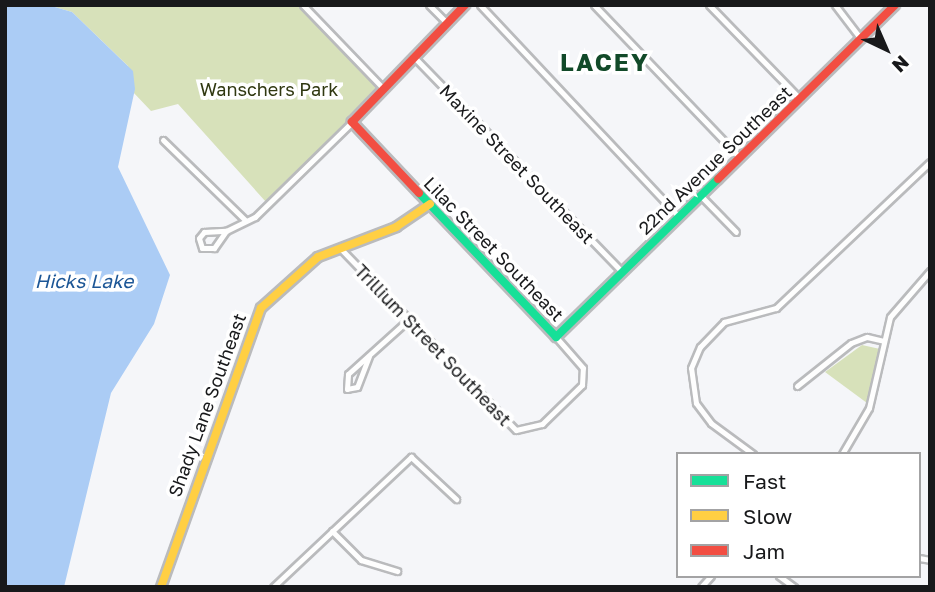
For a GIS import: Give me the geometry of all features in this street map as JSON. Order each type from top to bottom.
[{"type":"street","points":[[303,5],[383,88]]},
{"type":"street","points":[[429,5],[447,23]]},
{"type":"street","points":[[226,231],[204,232],[199,238],[202,248],[214,248],[226,231],[287,188],[465,5]]},
{"type":"street","points":[[480,5],[679,217]]},
{"type":"street","points":[[594,5],[740,158]]},
{"type":"street","points":[[709,5],[800,99]]},
{"type":"street","points":[[835,5],[861,39]]},
{"type":"street","name":"22nd Avenue Southeast","points":[[556,337],[895,5]]},
{"type":"street","name":"Maxine Street Southeast","points":[[413,56],[622,272]]},
{"type":"street","name":"Lilac Street Southeast","points":[[352,122],[575,356],[584,377],[566,403]]},
{"type":"street","points":[[163,140],[245,220]]},
{"type":"street","points":[[750,452],[711,423],[696,403],[691,368],[707,335],[736,316],[776,309],[930,162]]},
{"type":"street","points":[[701,196],[736,232]]},
{"type":"street","name":"Shady Lane Southeast","points":[[161,587],[255,318],[287,281],[338,246],[396,227],[430,204]]},
{"type":"street","name":"Trillium Street Southeast","points":[[338,246],[512,429],[537,428],[566,403]]},
{"type":"street","points":[[843,452],[869,408],[890,317],[930,271]]},
{"type":"street","points":[[369,356],[358,387],[347,388],[348,374],[408,320]]},
{"type":"street","points":[[797,386],[851,343],[867,337],[884,341]]},
{"type":"street","points":[[273,587],[411,457],[456,499]]},
{"type":"street","points":[[332,531],[361,560],[397,571]]},
{"type":"green space","name":"Wanschers Park","points":[[48,5],[298,5],[380,90],[266,202],[178,104],[151,111],[133,92],[128,66],[72,12]]},
{"type":"green space","points":[[862,345],[880,349],[867,403],[825,372]]},
{"type":"water","name":"Hicks Lake","points":[[5,5],[48,5],[72,12],[133,71],[135,89],[118,167],[170,275],[154,324],[111,393],[64,587],[5,587]]},
{"type":"traffic: fast","points":[[419,193],[556,337],[718,179]]},
{"type":"traffic: slow","points":[[161,587],[261,308],[318,257],[396,227],[430,204]]},
{"type":"traffic: jam","points":[[419,193],[352,122],[465,5]]},
{"type":"traffic: jam","points":[[718,179],[895,5]]},
{"type":"district","name":"LACEY","points":[[605,62]]}]
